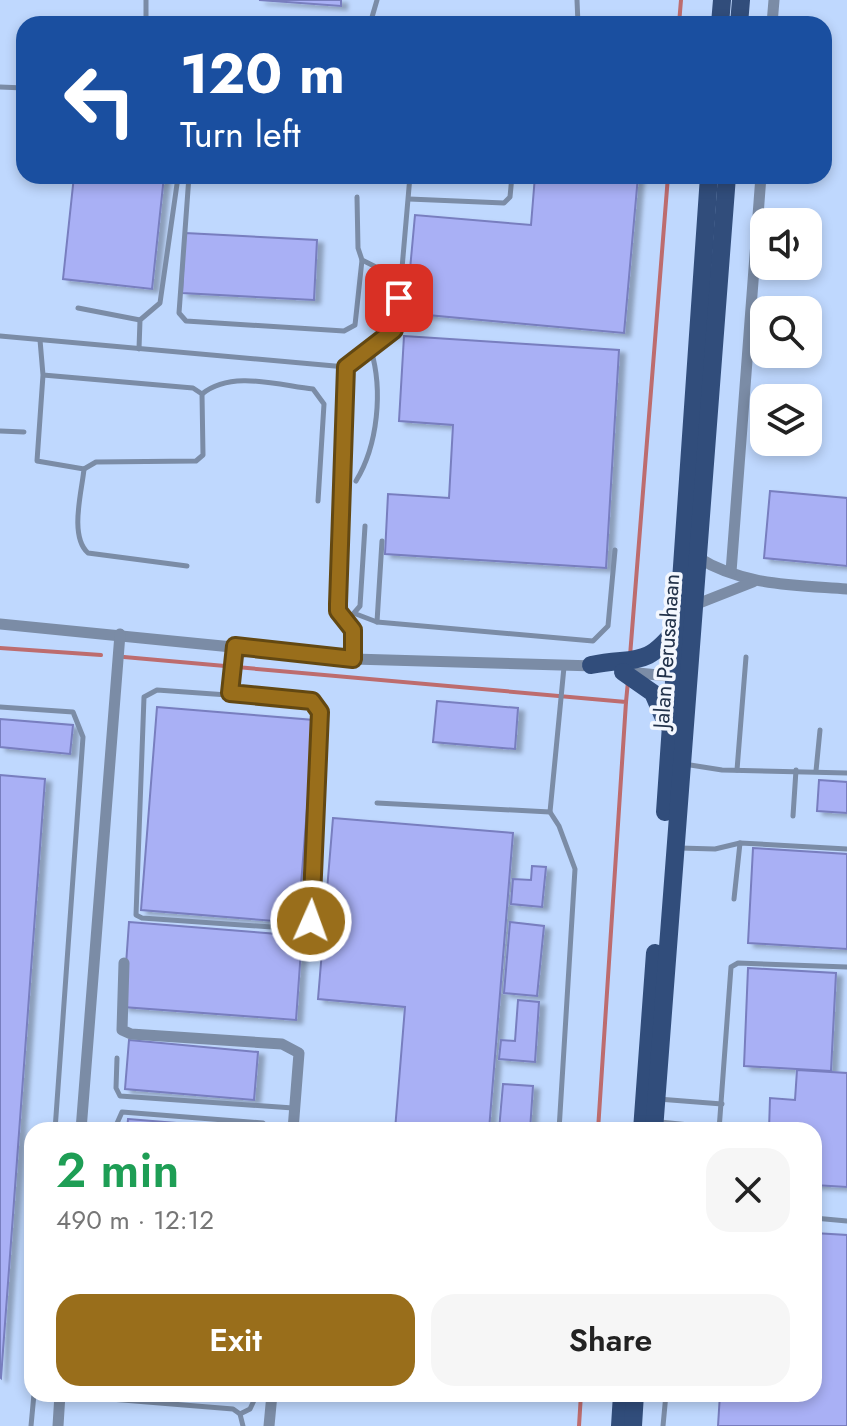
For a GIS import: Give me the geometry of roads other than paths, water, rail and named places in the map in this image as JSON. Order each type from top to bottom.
[{"type":"main road","name":"Jalan Perusahaan","points":[[651,1122],[657,1099],[681,764],[677,628],[708,184]]},
{"type":"main road","name":"Jalan Perusahaan","points":[[650,1122],[669,733],[692,606],[726,184]]},
{"type":"main road","points":[[644,673],[677,628]]},
{"type":"main road","points":[[591,665],[644,673]]},
{"type":"main road","points":[[644,673],[669,733]]},
{"type":"main road","points":[[622,1402],[623,1424]]},
{"type":"main road","points":[[623,1424],[632,1402]]},
{"type":"street","points":[[731,572],[760,184]]},
{"type":"street","points":[[697,557],[716,569],[753,582],[847,589]]},
{"type":"street","points":[[692,606],[753,582]]},
{"type":"street","points":[[0,624],[120,634],[234,651],[353,659],[591,665]]},
{"type":"street","points":[[82,1122],[120,634]]},
{"type":"street","points":[[644,673],[680,677]]},
{"type":"street","points":[[124,963],[122,1030],[131,1034],[293,1047],[299,1053],[293,1122]]},
{"type":"street","points":[[58,1426],[60,1402]]},
{"type":"street","points":[[269,1426],[271,1402]]},
{"type":"lane","points":[[139,349],[140,320],[160,303],[177,184]]},
{"type":"lane","points":[[188,184],[179,313],[186,321],[344,331],[355,325],[362,260],[358,248],[357,197]]},
{"type":"lane","points":[[0,336],[346,367],[371,350],[397,326],[410,184]]},
{"type":"lane","points":[[409,199],[504,203],[510,197],[511,184]]},
{"type":"lane","points":[[362,260],[376,267],[402,269]]},
{"type":"lane","points":[[78,308],[140,320]]},
{"type":"lane","points":[[40,340],[43,375],[37,461],[84,469],[96,462],[196,461],[203,455],[204,445],[202,394]]},
{"type":"lane","points":[[356,481],[373,439],[378,373],[371,350]]},
{"type":"lane","points":[[346,367],[338,611],[353,630],[353,659]]},
{"type":"lane","points":[[43,375],[193,388],[202,394]]},
{"type":"lane","points":[[202,394],[214,384],[231,380],[313,389],[324,404],[318,501]]},
{"type":"lane","points":[[0,431],[24,432]]},
{"type":"lane","points":[[84,469],[78,534],[82,548],[88,553],[187,566]]},
{"type":"lane","points":[[348,620],[356,614],[362,592],[365,526]]},
{"type":"lane","points":[[377,622],[382,541]]},
{"type":"lane","points":[[356,614],[377,622],[593,641],[608,626],[615,550]]},
{"type":"lane","points":[[230,693],[234,651]]},
{"type":"lane","points":[[737,770],[746,657]]},
{"type":"lane","points":[[559,1122],[575,869],[559,826],[550,812],[564,663]]},
{"type":"lane","points":[[157,690],[230,693],[312,701],[320,712],[311,921],[300,929],[142,918],[136,915],[144,697],[157,690]]},
{"type":"lane","points":[[0,707],[73,712],[83,737],[56,1122]]},
{"type":"lane","points":[[816,771],[820,730]]},
{"type":"lane","points":[[681,764],[737,770],[847,773]]},
{"type":"lane","points":[[793,816],[796,770]]},
{"type":"lane","points":[[377,803],[550,812]]},
{"type":"lane","points":[[674,848],[715,849],[740,843],[847,849]]},
{"type":"lane","points":[[734,899],[740,843]]},
{"type":"lane","points":[[720,1122],[731,967],[738,963],[847,967]]},
{"type":"lane","points":[[117,1058],[116,1088],[120,1096],[294,1108]]},
{"type":"lane","points":[[657,1099],[722,1104]]},
{"type":"lane","points":[[118,1122],[122,1112],[131,1112],[251,1122]]},
{"type":"lane","points":[[822,1219],[847,1221]]},
{"type":"lane","points":[[31,1426],[33,1402]]},
{"type":"lane","points":[[147,1402],[233,1409],[240,1414],[243,1426]]},
{"type":"lane","points":[[240,1414],[250,1409],[253,1402]]},
{"type":"lane","points":[[663,1426],[665,1402]]},
{"type":"waterway","points":[[680,16],[681,0]]},
{"type":"waterway","points":[[630,656],[667,184]]},
{"type":"waterway","points":[[0,648],[101,655]]},
{"type":"waterway","points":[[124,657],[626,702],[599,1122]]},
{"type":"waterway","points":[[626,702],[628,681]]},
{"type":"waterway","points":[[579,1426],[580,1402]]}]
